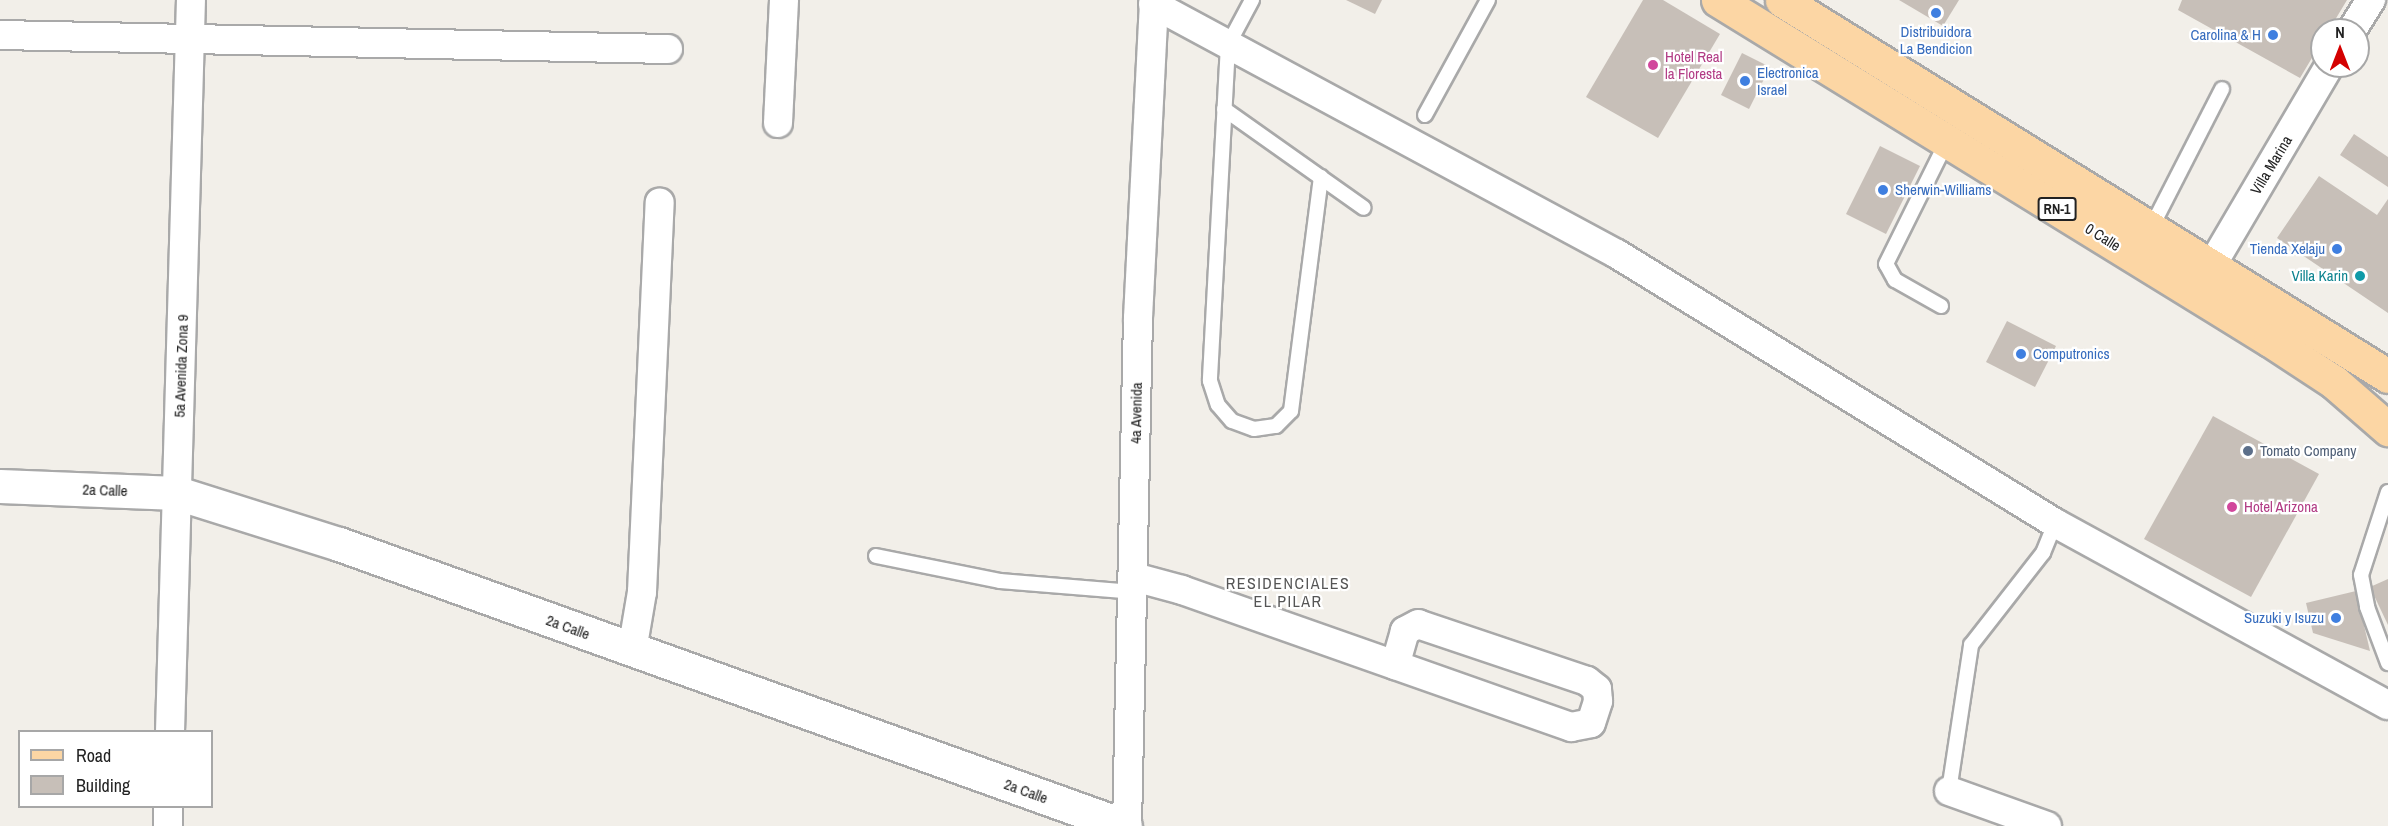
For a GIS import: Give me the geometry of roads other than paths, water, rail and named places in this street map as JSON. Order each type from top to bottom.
[{"type":"main road","name":"0 Calle","points":[[1718,0],[2270,340],[2334,382],[2388,429]]},
{"type":"main road","name":"RN-1","points":[[1782,0],[2388,376]]},
{"type":"street","name":"5a Avenida Zona 9","points":[[170,730],[191,0]]},
{"type":"street","points":[[778,123],[784,0]]},
{"type":"street","points":[[2360,18],[2371,0]]},
{"type":"street","points":[[1153,2],[1227,45],[1617,254],[2055,523],[2388,705]]},
{"type":"street","name":"4a Avenida","points":[[1126,826],[1138,318],[1153,2]]},
{"type":"street","points":[[0,35],[668,49]]},
{"type":"street","name":"Villa Marina","points":[[2212,265],[2322,78]]},
{"type":"street","points":[[632,651],[643,580],[660,202]]},
{"type":"street","name":"2a Calle","points":[[0,486],[177,493],[339,544],[632,651],[1126,826]]},
{"type":"street","points":[[1133,585],[1395,665],[1571,727],[1591,723],[1598,701],[1597,689],[1587,681],[1418,624],[1406,631],[1395,665]]},
{"type":"street","points":[[1949,791],[2047,826]]},
{"type":"street","points":[[168,808],[168,826]]},
{"type":"lane","points":[[1252,0],[1227,45],[1210,381],[1218,405],[1232,421],[1254,429],[1276,426],[1292,411],[1321,177]]},
{"type":"lane","points":[[1425,115],[1488,0]]},
{"type":"lane","points":[[2151,228],[2222,89]]},
{"type":"lane","points":[[1224,109],[1364,208]]},
{"type":"lane","points":[[1941,306],[1895,280],[1886,264],[1947,141]]},
{"type":"lane","points":[[2388,492],[2361,574],[2373,626],[2388,663]]},
{"type":"lane","points":[[1949,791],[1971,645],[2043,553],[2055,523]]},
{"type":"lane","points":[[876,556],[1000,581],[1133,585]]},
{"type":"place","name":"Distribuidora La Bendicion","points":[[1936,13]]},
{"type":"place","name":"Carolina & H","points":[[2273,35]]},
{"type":"place","name":"Hotel Real la Floresta","points":[[1653,65]]},
{"type":"place","name":"Electronica Israel","points":[[1745,81]]},
{"type":"place","name":"Sherwin-Williams","points":[[1883,190]]},
{"type":"place","name":"Tienda Xelaju","points":[[2337,249]]},
{"type":"place","name":"Villa Karin","points":[[2360,276]]},
{"type":"place","name":"Computronics","points":[[2021,354]]},
{"type":"place","name":"Tomato Company","points":[[2248,451]]},
{"type":"place","name":"Hotel Arizona","points":[[2232,507]]},
{"type":"place","name":"Suzuki y Isuzu","points":[[2336,618]]},
{"type":"district","name":"RESIDENCIALES EL PILAR","points":[[1288,592]]}]
